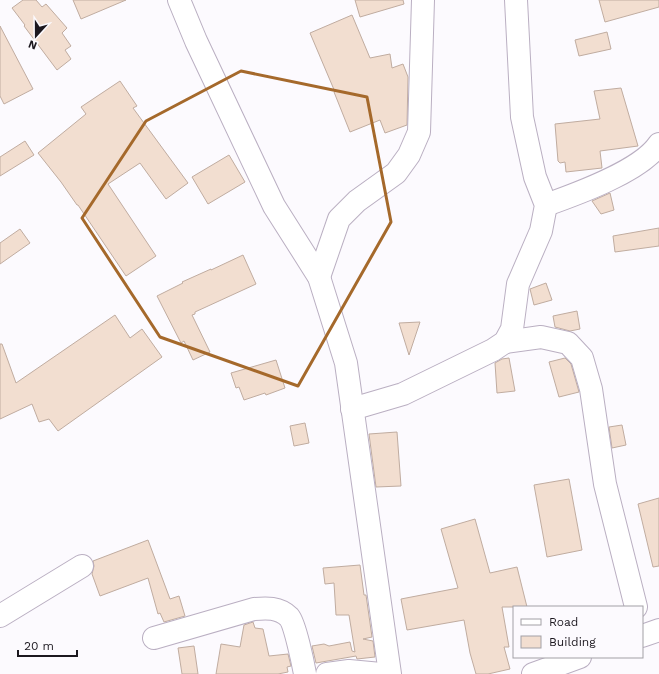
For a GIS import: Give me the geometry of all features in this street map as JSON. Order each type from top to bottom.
[{"type":"street","points":[[179,0],[196,41],[274,206],[319,277],[346,363],[390,674]]},
{"type":"street","points":[[319,277],[338,219],[357,201],[396,173],[409,155],[420,132],[423,0]]},
{"type":"street","points":[[505,342],[512,329],[518,284],[540,231],[546,206],[535,177],[522,117],[516,0]]},
{"type":"street","points":[[546,206],[599,185],[644,160],[659,144]]},
{"type":"street","points":[[352,409],[403,394],[493,350],[505,342],[542,337],[568,344],[582,358],[590,388],[605,484],[636,606]]},
{"type":"street","points":[[0,616],[82,566]]},
{"type":"street","points":[[154,638],[254,609],[267,608],[279,610],[290,618],[297,638],[305,674]]},
{"type":"street","points":[[533,674],[577,658]]},
{"type":"street","points":[[327,674],[349,671],[381,674]]},
{"type":"highlighted area","points":[[241,71],[367,97],[391,222],[298,386],[160,337],[82,218],[146,121]]},
{"type":"building","points":[[23,0],[36,0],[42,7],[46,4],[67,28],[62,33],[71,46],[65,50],[71,59],[57,70],[12,8]]},
{"type":"building","points":[[73,0],[126,0],[81,19]]},
{"type":"building","points":[[355,0],[403,0],[404,4],[360,17]]},
{"type":"building","points":[[599,0],[659,0],[659,7],[605,22]]},
{"type":"building","points":[[352,15],[370,58],[390,54],[392,68],[403,64],[408,77],[407,125],[385,133],[380,120],[350,132],[310,33]]},
{"type":"building","points":[[0,26],[33,89],[4,104],[0,96]]},
{"type":"building","points":[[607,32],[611,49],[579,56],[575,40]]},
{"type":"building","points":[[120,81],[137,106],[133,108],[188,183],[166,199],[140,163],[108,184],[156,256],[126,276],[78,205],[38,153],[86,114],[81,107]]},
{"type":"building","points":[[621,88],[638,146],[600,151],[602,168],[566,172],[565,162],[560,163],[558,161],[555,124],[600,119],[594,91]]},
{"type":"building","points":[[25,141],[34,155],[0,176],[0,157]]},
{"type":"building","points":[[229,155],[245,182],[208,204],[192,177]]},
{"type":"building","points":[[610,193],[614,210],[601,214],[592,201]]},
{"type":"building","points":[[659,228],[659,246],[615,252],[613,236]]},
{"type":"building","points":[[20,229],[30,243],[0,264],[0,243]]},
{"type":"building","points":[[243,255],[256,284],[195,312],[195,314],[192,315],[210,352],[193,360],[184,341],[181,343],[157,296],[183,283],[182,282]]},
{"type":"building","points":[[546,283],[552,300],[534,305],[530,289]]},
{"type":"building","points":[[577,311],[580,329],[570,331],[555,327],[553,316]]},
{"type":"building","points":[[115,315],[130,338],[142,329],[162,357],[58,431],[49,419],[39,422],[32,404],[0,419],[0,344],[2,344],[16,383]]},
{"type":"building","points":[[420,322],[409,355],[399,323]]},
{"type":"building","points":[[509,358],[515,391],[497,393],[495,363],[502,359]]},
{"type":"building","points":[[565,358],[571,364],[579,392],[559,397],[549,362]]},
{"type":"building","points":[[276,360],[285,388],[266,395],[265,393],[244,400],[239,387],[236,388],[231,373]]},
{"type":"building","points":[[305,423],[309,443],[294,446],[290,426]]},
{"type":"building","points":[[622,425],[626,445],[612,448],[609,427]]},
{"type":"building","points":[[397,432],[401,486],[376,487],[369,434]]},
{"type":"building","points":[[569,479],[582,550],[547,557],[534,485]]},
{"type":"building","points":[[659,498],[659,566],[653,567],[638,504]]},
{"type":"building","points":[[475,519],[490,573],[517,567],[527,606],[502,607],[509,647],[504,647],[510,669],[488,674],[476,674],[470,653],[464,620],[407,630],[401,599],[458,588],[441,529]]},
{"type":"building","points":[[148,540],[170,599],[179,596],[185,616],[164,622],[160,613],[158,614],[148,578],[100,596],[92,574],[94,566],[93,561]]},
{"type":"building","points":[[360,565],[372,637],[363,639],[373,641],[375,657],[357,659],[356,656],[316,663],[312,646],[324,644],[329,646],[350,642],[352,651],[355,652],[349,615],[336,615],[334,583],[325,584],[323,568]]},
{"type":"building","points":[[253,622],[255,628],[263,629],[269,656],[288,654],[291,666],[287,667],[288,672],[278,674],[216,674],[221,644],[240,647],[244,625]]},
{"type":"building","points":[[194,646],[198,674],[182,674],[178,648]]}]
